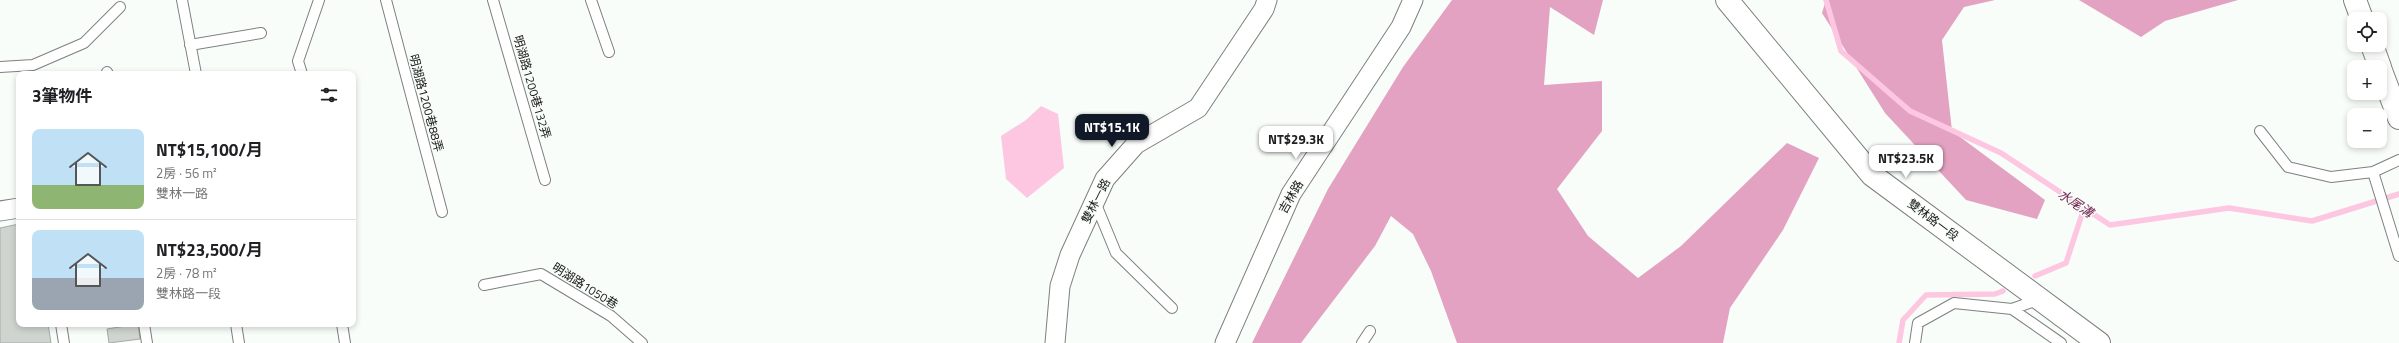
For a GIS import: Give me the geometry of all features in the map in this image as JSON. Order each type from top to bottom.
[{"type":"main road","name":"雙林路一段","points":[[1727,0],[1872,175],[2099,343]]},
{"type":"main road","points":[[2355,0],[2359,12]]},
{"type":"main road","points":[[2387,86],[2399,118]]},
{"type":"street","name":"雙林一路","points":[[1055,343],[1060,286],[1070,254],[1105,179],[1136,144],[1198,108],[1264,9],[1267,0]]},
{"type":"street","name":"吉林路","points":[[1225,343],[1291,194],[1401,27],[1413,0]]},
{"type":"street","points":[[0,211],[16,208]]},
{"type":"lane","points":[[182,0],[195,71]]},
{"type":"lane","points":[[301,71],[298,61],[319,0]]},
{"type":"lane","name":"明湖路1200巷88弄","points":[[386,0],[442,212]]},
{"type":"lane","name":"明湖路1200巷132弄","points":[[493,0],[545,180]]},
{"type":"lane","points":[[591,0],[609,52]]},
{"type":"lane","points":[[0,67],[33,65],[84,43],[120,7]]},
{"type":"lane","points":[[190,45],[261,33]]},
{"type":"lane","points":[[2260,131],[2288,167],[2331,178],[2373,172],[2399,160]]},
{"type":"lane","points":[[2373,172],[2399,256]]},
{"type":"lane","points":[[1095,200],[1116,253],[1172,308]]},
{"type":"lane","name":"明湖路1050巷","points":[[484,285],[542,274],[611,316],[642,343]]},
{"type":"lane","points":[[1915,343],[1918,323],[1954,303],[2012,309],[2040,299]]},
{"type":"lane","points":[[2012,309],[2062,343]]},
{"type":"lane","points":[[61,327],[64,343]]},
{"type":"lane","points":[[144,327],[147,343]]},
{"type":"lane","points":[[236,327],[239,343]]},
{"type":"lane","points":[[342,327],[345,343]]},
{"type":"lane","points":[[1362,343],[1370,331]]},
{"type":"shaded area","points":[[1452,0],[1603,0],[1594,35],[1550,7],[1544,85],[1602,81],[1602,131],[1557,189],[1588,236],[1638,278],[1681,246],[1787,143],[1819,158],[1783,230],[1730,308],[1723,343],[1457,343],[1431,271],[1413,234],[1391,216],[1375,246],[1301,343],[1252,343],[1328,189],[1403,67]]},
{"type":"shaded area","points":[[1826,0],[1995,0],[1964,7],[1942,40],[1952,131],[2045,200],[2037,219],[1966,200],[1885,113],[1822,13]]},
{"type":"shaded area","points":[[2079,0],[2238,0],[2165,21],[2141,37]]},
{"type":"shaded area","points":[[1041,106],[1058,114],[1064,168],[1027,198],[1006,179],[1001,136],[1026,120]]},
{"type":"building","points":[[16,225],[16,327],[48,327],[51,343],[0,343],[0,228]]},
{"type":"building","points":[[119,327],[138,327],[140,339],[109,343],[107,329]]},
{"type":"waterway","name":"水尾溝","points":[[1826,0],[1841,51],[1910,111],[2001,153],[2110,225],[2229,208],[2312,221],[2399,194]]},
{"type":"waterway","points":[[2035,276],[2066,263],[2084,208]]},
{"type":"waterway","points":[[1899,343],[1903,320],[1926,295],[1995,294],[2003,291]]}]
